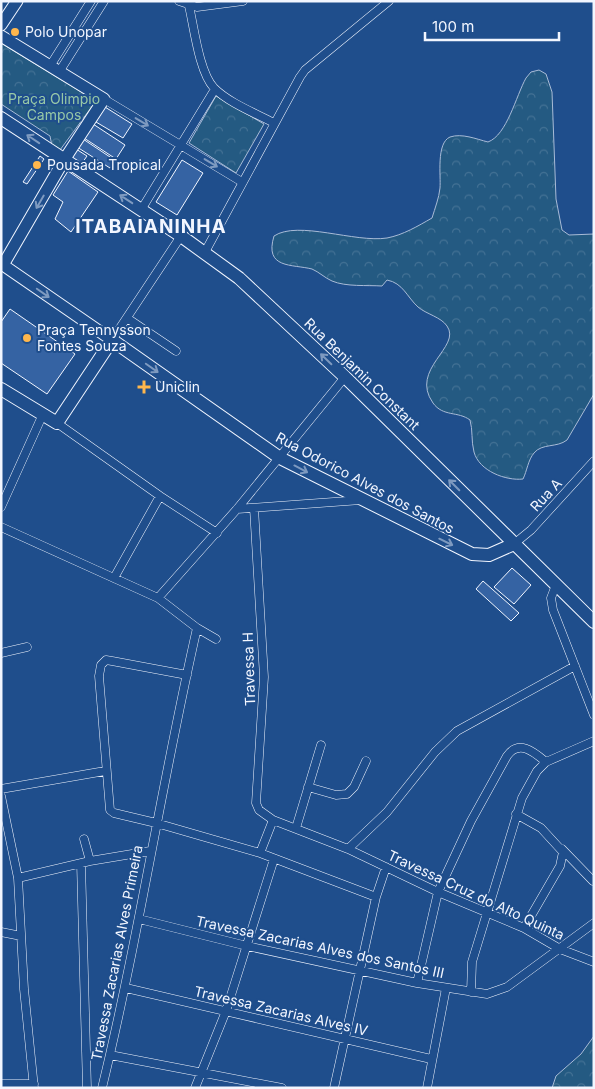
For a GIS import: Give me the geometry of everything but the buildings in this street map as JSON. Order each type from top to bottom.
[{"type":"main road","points":[[1,26],[17,1]]},
{"type":"main road","points":[[1,36],[104,99],[64,160],[2,264],[112,340],[57,422],[1,389]]},
{"type":"main road","points":[[1,118],[64,160]]},
{"type":"main road","name":"Rua Benjamin Constant","points":[[64,160],[205,252],[258,295],[345,377],[594,622]]},
{"type":"main road","name":"Rua Odorico Alves dos Santos","points":[[112,340],[280,458],[361,500],[472,554],[489,554],[514,544]]},
{"type":"street","points":[[55,69],[91,1]]},
{"type":"street","points":[[55,69],[104,1]]},
{"type":"street","points":[[178,1],[189,6],[214,6],[243,1]]},
{"type":"street","points":[[205,252],[274,123],[305,70],[388,1]]},
{"type":"street","points":[[189,6],[203,64],[208,78],[215,89],[274,123]]},
{"type":"street","points":[[142,210],[215,89]]},
{"type":"street","points":[[104,99],[242,182]]},
{"type":"street","points":[[112,340],[181,236]]},
{"type":"street","points":[[127,318],[176,351]]},
{"type":"street","points":[[158,598],[217,533],[345,377]]},
{"type":"street","points":[[1,506],[43,414]]},
{"type":"street","points":[[57,422],[160,496],[217,533]]},
{"type":"street","name":"Rua A","points":[[514,544],[531,530],[594,461]]},
{"type":"street","points":[[114,578],[160,496]]},
{"type":"street","points":[[237,509],[361,500]]},
{"type":"street","name":"Travessa H","points":[[254,508],[264,677],[256,803],[258,810],[273,820]]},
{"type":"street","points":[[1,527],[158,598],[197,628],[216,639]]},
{"type":"street","points":[[556,585],[551,603],[594,715]]},
{"type":"street","name":"Travessa Zacarias Alves Primeira","points":[[102,1088],[126,988],[150,851],[197,628]]},
{"type":"street","points":[[1,653],[27,647]]},
{"type":"street","points":[[187,675],[106,660],[101,665],[99,676],[109,808],[111,812],[156,823],[260,854],[376,897]]},
{"type":"street","points":[[348,849],[387,812],[436,752],[457,731],[575,666]]},
{"type":"street","points":[[471,992],[472,962],[516,814],[529,785],[546,762],[594,741]]},
{"type":"street","points":[[296,828],[321,745]]},
{"type":"street","points":[[416,982],[438,892],[471,821],[510,752],[517,747],[527,748],[546,762]]},
{"type":"street","points":[[308,787],[336,795],[347,794],[354,787],[366,760]]},
{"type":"street","points":[[1,789],[106,771]]},
{"type":"street","points":[[1,796],[18,878],[34,1086],[1,1084]]},
{"type":"street","points":[[516,814],[541,828],[594,881]]},
{"type":"street","points":[[260,854],[273,820]]},
{"type":"street","name":"Travessa Cruz do Alto Quinta","points":[[273,820],[348,849],[438,892],[524,928],[560,948],[594,962]]},
{"type":"street","points":[[84,839],[90,861]]},
{"type":"street","points":[[524,928],[563,861],[562,849]]},
{"type":"street","points":[[18,878],[90,861],[150,851]]},
{"type":"street","points":[[195,1088],[226,1011],[274,859]]},
{"type":"street","points":[[81,863],[87,1088]]},
{"type":"street","points":[[334,1088],[376,897],[386,867]]},
{"type":"street","name":"Travessa Zacarias Alves dos Santos III","points":[[139,919],[247,946],[471,992],[497,992],[560,948]]},
{"type":"street","points":[[560,948],[594,923]]},
{"type":"street","points":[[1,932],[21,936]]},
{"type":"street","name":"Travessa Zacarias Alves IV","points":[[126,988],[344,1037],[431,1059]]},
{"type":"street","points":[[427,1088],[446,988]]},
{"type":"street","points":[[110,1055],[282,1088]]},
{"type":"green space","name":"Praça Olimpio Campos","points":[[1,43],[96,101],[60,150],[52,146],[50,136],[1,104]]},
{"type":"green space","points":[[539,70],[546,74],[552,92],[556,199],[562,230],[569,235],[594,234],[594,394],[567,440],[537,450],[530,459],[523,479],[516,479],[501,476],[481,465],[474,452],[470,420],[441,410],[433,403],[427,391],[427,380],[431,369],[448,342],[450,334],[444,323],[418,307],[397,284],[387,280],[382,286],[338,283],[329,280],[312,269],[289,265],[276,260],[272,247],[274,236],[284,232],[297,230],[359,238],[387,238],[405,232],[432,218],[439,192],[441,153],[446,140],[450,137],[459,136],[488,142],[495,138],[506,123],[526,78],[531,72]]},
{"type":"green space","points":[[216,96],[264,124],[236,173],[189,143]]},
{"type":"green space","points":[[594,1036],[594,1088],[552,1088],[556,1076],[581,1054]]},
{"type":"place","name":"Polo Unopar","points":[[15,32]]},
{"type":"place","name":"Pousada Tropical","points":[[37,165]]},
{"type":"place","name":"Praça Tennysson Fontes Souza","points":[[27,338]]},
{"type":"place","name":"Uniclin","points":[[144,387]]},
{"type":"district","name":"ITABAIANINHA","points":[[151,226]]}]
